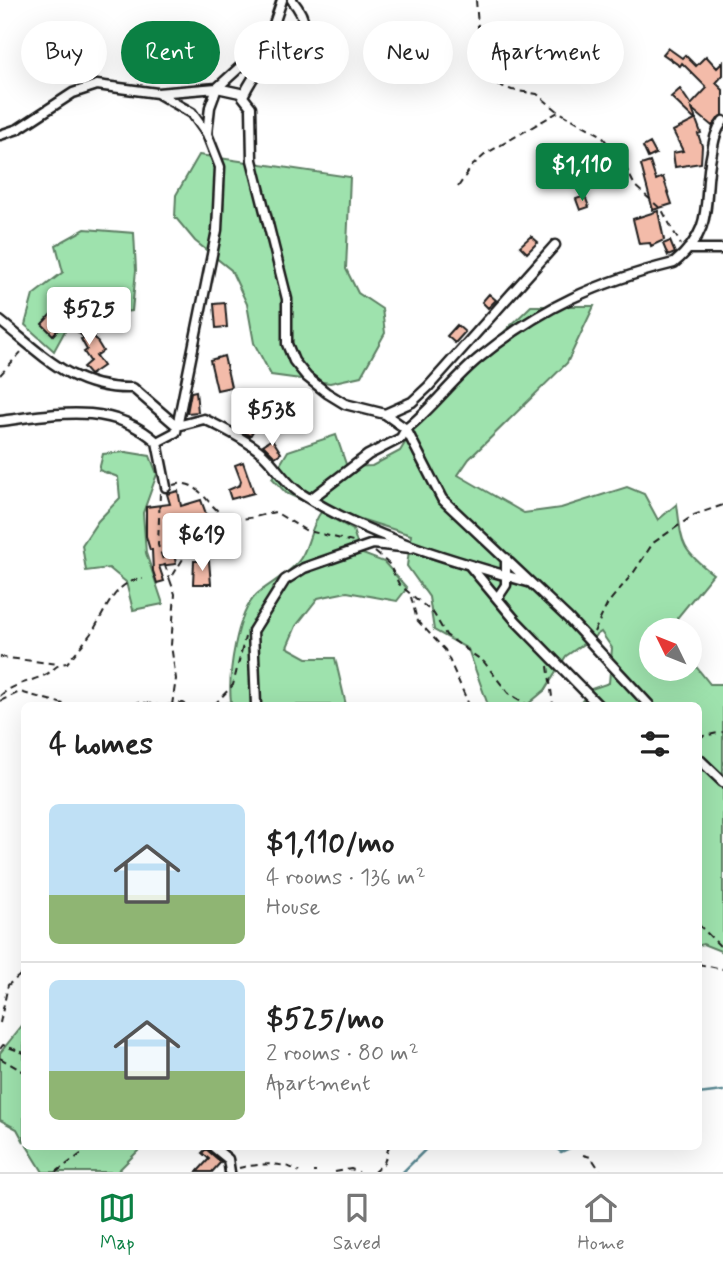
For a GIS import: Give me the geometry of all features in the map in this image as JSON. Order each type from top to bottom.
[{"type":"street","points":[[206,134],[210,107],[218,88],[272,30],[282,0]]},
{"type":"street","points":[[243,96],[260,69],[294,46],[305,25],[305,19],[292,0]]},
{"type":"street","points":[[0,135],[18,129],[73,93],[97,85],[157,93],[218,88],[243,96],[251,107],[252,160],[287,299],[287,344],[295,361],[307,377],[327,393],[345,404],[385,414],[406,429],[442,499],[506,558],[646,702]]},
{"type":"street","points":[[157,93],[192,113],[206,134],[220,167],[216,230],[176,432],[157,442]]},
{"type":"street","points":[[312,498],[379,448],[401,438],[406,429],[478,359],[546,310],[617,277],[674,263],[682,257],[701,233],[706,220],[706,174],[716,130],[723,121]]},
{"type":"street","points":[[385,414],[412,402],[555,245]]},
{"type":"street","points":[[688,249],[723,250]]},
{"type":"street","points":[[0,321],[60,369],[80,381],[108,389],[133,388],[177,426]]},
{"type":"street","points":[[0,421],[72,414],[115,417],[138,425],[157,442],[166,487]]},
{"type":"street","points":[[177,426],[204,419],[257,449],[281,477],[349,519],[417,548],[531,583]]},
{"type":"street","points":[[256,702],[253,631],[285,580],[304,568],[368,546],[417,548]]},
{"type":"street","points":[[498,597],[506,585],[506,558]]},
{"type":"street","points":[[469,565],[546,652],[595,702]]},
{"type":"street","points":[[702,762],[723,782]]},
{"type":"street","points":[[217,1150],[228,1159],[231,1172]]},
{"type":"path","points":[[476,0],[482,79],[512,90],[537,94],[559,112],[600,135],[625,166],[635,186],[662,210],[681,245],[682,257]]},
{"type":"path","points":[[458,187],[472,166],[486,153],[559,112]]},
{"type":"path","points":[[0,375],[23,352],[17,334]]},
{"type":"path","points":[[173,702],[176,679],[172,645],[175,594],[157,534],[159,493],[166,487],[180,483],[199,489],[228,518],[241,519],[275,512],[305,530],[368,546],[388,564],[399,584],[433,614],[446,635],[484,662],[508,692],[523,702]]},
{"type":"path","points":[[592,644],[595,627],[608,603],[634,572],[653,542],[694,516],[723,505]]},
{"type":"path","points":[[170,580],[186,554],[180,538]]},
{"type":"path","points":[[0,657],[66,663],[93,631],[102,610],[120,588],[132,579],[143,579]]},
{"type":"path","points":[[411,596],[417,620],[444,650],[468,702]]},
{"type":"path","points":[[217,702],[233,685],[246,633]]},
{"type":"path","points":[[546,652],[553,702]]},
{"type":"path","points":[[0,696],[18,684],[48,673],[58,664]]},
{"type":"path","points":[[0,701],[20,692],[56,702]]},
{"type":"path","points":[[702,736],[723,732]]},
{"type":"path","points":[[702,929],[723,949]]},
{"type":"path","points":[[702,965],[723,970]]},
{"type":"path","points":[[0,1023],[8,985],[21,974]]},
{"type":"path","points":[[0,1041],[3,1045],[21,1052]]},
{"type":"path","points":[[0,1049],[3,1045]]},
{"type":"path","points":[[0,1058],[21,1070]]},
{"type":"path","points":[[56,1172],[86,1150]]},
{"type":"path","points":[[374,1172],[384,1163],[388,1150]]},
{"type":"path","points":[[583,1155],[591,1157],[601,1172]]},
{"type":"path","points":[[231,1172],[241,1167],[276,1164],[299,1172]]},
{"type":"path","points":[[335,1172],[351,1169],[359,1172]]},
{"type":"green space","points":[[199,155],[350,177],[346,269],[358,293],[382,309],[385,333],[361,376],[330,383],[271,375],[254,343],[247,304],[231,270],[195,241],[175,217],[176,195]]},
{"type":"green space","points":[[85,229],[134,233],[136,270],[132,311],[73,316],[54,351],[25,325],[33,295],[63,272],[56,245]]},
{"type":"green space","points":[[531,306],[594,306],[567,363],[469,459],[458,475],[524,513],[561,508],[627,487],[644,494],[658,520],[677,504],[684,545],[694,558],[713,574],[677,618],[639,618],[639,681],[702,681],[702,674],[710,684],[723,684],[723,952],[702,944],[702,702],[581,702],[591,689],[609,683],[612,648],[601,632],[566,656],[545,690],[531,702],[487,702],[468,649],[434,630],[429,597],[407,566],[411,535],[301,500],[286,493],[272,478],[288,451],[336,435],[347,467],[372,466],[400,451],[429,404]]},
{"type":"green space","points":[[126,452],[150,456],[157,474],[143,513],[146,553],[163,604],[133,610],[126,582],[109,568],[86,571],[82,545],[98,521],[120,498],[118,477],[99,470],[103,454]]},
{"type":"green space","points":[[321,512],[353,530],[360,553],[384,562],[407,588],[397,601],[347,592],[318,598],[296,626],[287,647],[307,658],[335,658],[345,702],[231,702],[235,645],[250,603],[257,594],[288,572],[298,561],[305,551]]},
{"type":"green space","points":[[21,1027],[21,1136],[17,1129],[0,1120],[0,1053]]},
{"type":"green space","points":[[29,1150],[139,1150],[117,1172],[43,1172]]},
{"type":"building","points":[[668,48],[682,58],[685,55],[696,66],[706,56],[717,68],[723,62],[723,75],[716,83],[723,90],[723,115],[712,126],[692,109],[701,133],[698,134],[702,146],[701,163],[675,167],[673,153],[683,151],[673,131],[695,120],[671,97],[680,89],[691,105],[707,88],[682,63],[680,66],[663,54]]},
{"type":"building","points":[[650,143],[656,154],[648,158],[643,147]]},
{"type":"building","points":[[650,162],[656,180],[663,177],[672,204],[653,210],[641,165]]},
{"type":"building","points":[[589,170],[594,181],[584,186],[579,175]]},
{"type":"building","points":[[585,196],[589,207],[580,210],[576,199]]},
{"type":"building","points":[[658,211],[664,240],[651,246],[650,243],[639,244],[633,219]]},
{"type":"building","points":[[531,236],[538,242],[527,253],[520,246]]},
{"type":"building","points":[[670,241],[675,253],[668,256],[663,244]]},
{"type":"building","points":[[489,294],[496,300],[488,308],[482,302]]},
{"type":"building","points":[[225,303],[227,327],[216,328],[214,304]]},
{"type":"building","points":[[53,312],[64,323],[53,335],[42,324]]},
{"type":"building","points":[[78,319],[92,333],[103,351],[96,356],[103,366],[90,375],[83,367],[90,361],[84,352],[87,350],[81,339],[84,338],[71,325]]},
{"type":"building","points":[[457,325],[465,332],[455,343],[447,336]]},
{"type":"building","points":[[224,356],[231,387],[217,390],[210,360]]},
{"type":"building","points":[[196,391],[198,412],[187,413],[191,392]]},
{"type":"building","points":[[252,418],[258,423],[250,436],[244,432]]},
{"type":"building","points":[[272,439],[281,453],[275,457],[263,445]]},
{"type":"building","points":[[243,462],[254,493],[231,499],[228,490],[240,485],[241,481],[235,465]]},
{"type":"building","points":[[178,491],[181,506],[201,500],[209,522],[170,532],[176,564],[159,566],[164,581],[157,583],[153,571],[152,550],[146,536],[146,507],[170,504],[167,494]]},
{"type":"building","points":[[194,561],[209,561],[211,584],[193,584]]},
{"type":"building","points":[[207,1150],[221,1162],[212,1172],[197,1172],[209,1159],[202,1153]]},
{"type":"waterway","points":[[702,1094],[723,1091]]},
{"type":"waterway","points":[[403,1172],[425,1150]]},
{"type":"waterway","points":[[558,1150],[565,1150]]}]
